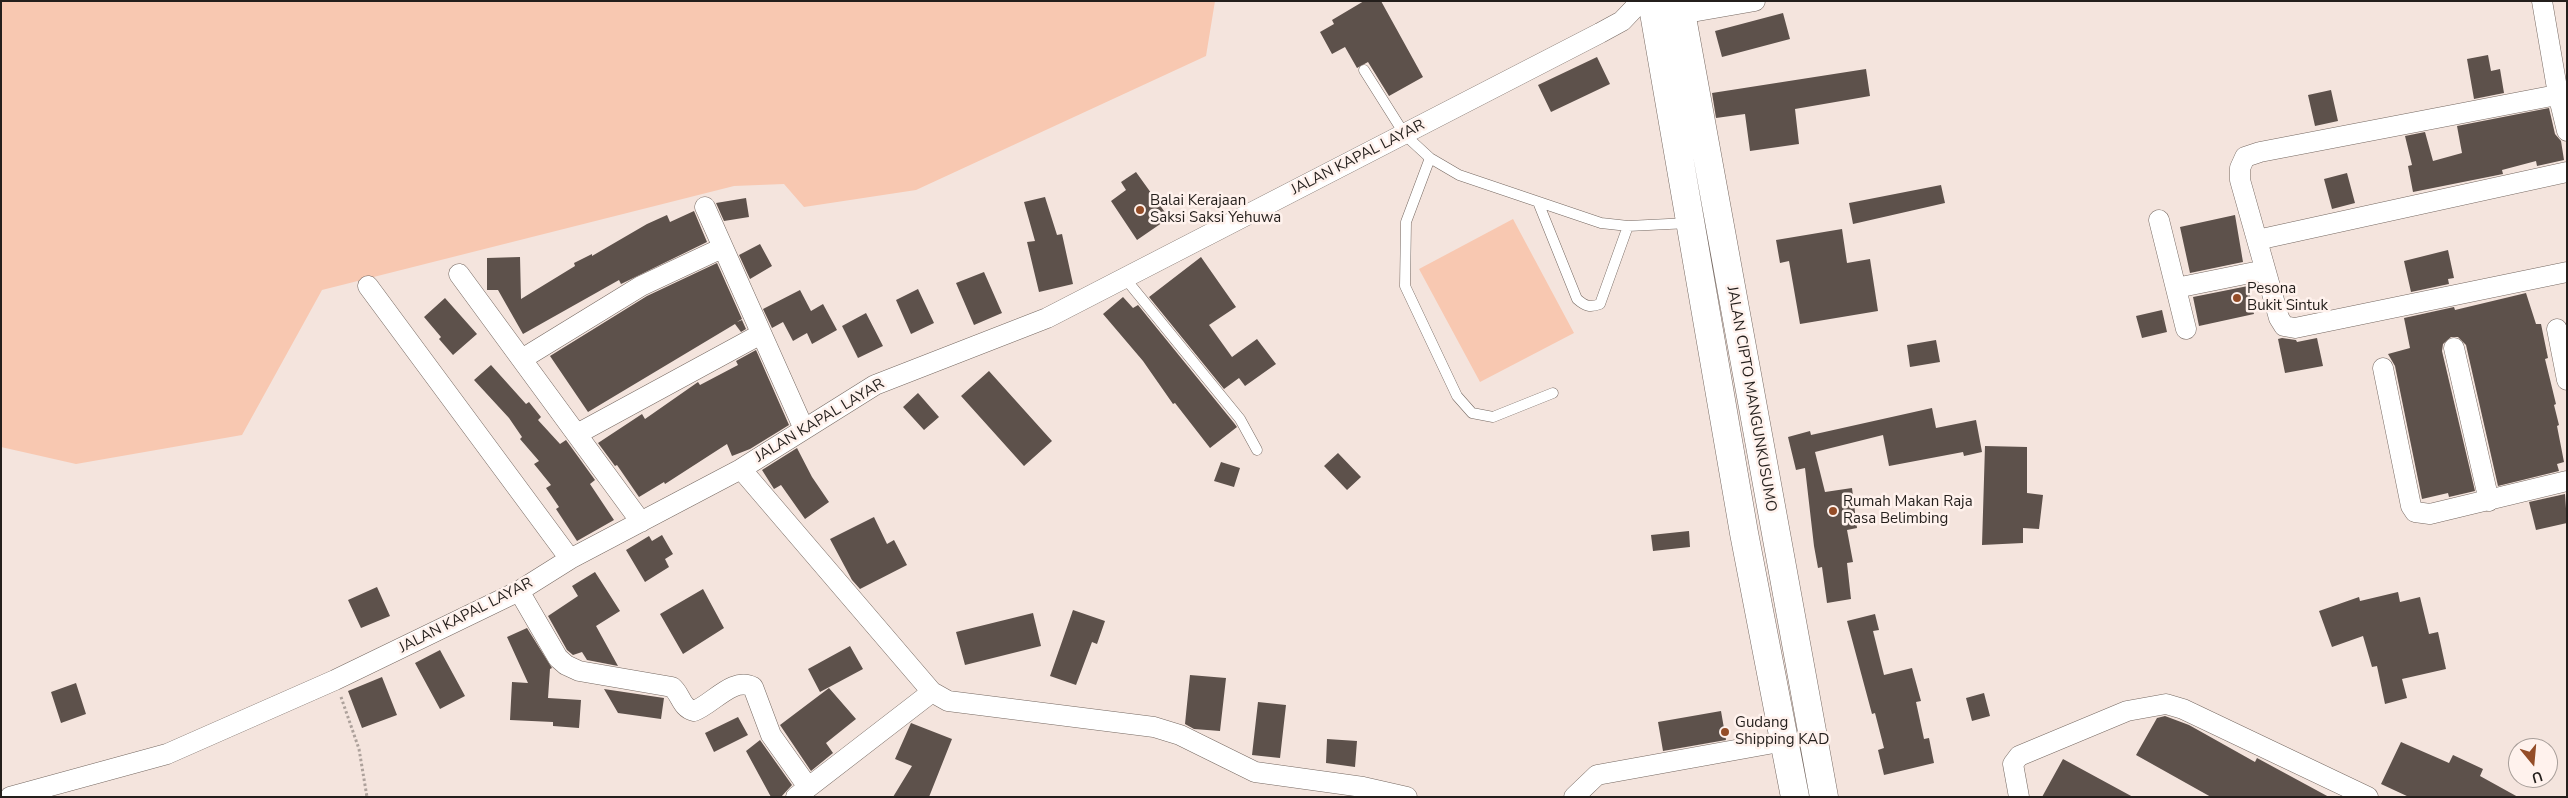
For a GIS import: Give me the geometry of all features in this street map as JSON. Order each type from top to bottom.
[{"type":"street","points":[[1661,7],[1755,1]]},
{"type":"street","points":[[2542,1],[2562,93],[2567,131]]},
{"type":"street","name":"JALAN KAPAL LAYAR","points":[[10,797],[50,792],[167,754],[335,680],[519,591],[570,559],[741,469],[875,385],[1047,318],[1124,276],[1405,135],[1622,21],[1661,7]]},
{"type":"street","name":"JALAN CIPTO MANGUNKUSUMO","points":[[1661,7],[1690,223],[1744,533],[1795,797]]},
{"type":"street","name":"JALAN CIPTO MANGUNKUSUMO","points":[[1661,7],[1824,797]]},
{"type":"street","points":[[2562,93],[2260,152],[2245,158],[2240,168],[2240,180],[2279,318],[2284,326],[2295,328],[2567,272]]},
{"type":"street","points":[[2257,240],[2567,172]]},
{"type":"street","points":[[705,206],[722,248],[804,429]]},
{"type":"street","points":[[2159,220],[2186,329]]},
{"type":"street","points":[[522,359],[641,286],[722,248]]},
{"type":"street","points":[[2176,288],[2265,270]]},
{"type":"street","points":[[460,274],[641,522]]},
{"type":"street","points":[[368,286],[570,559]]},
{"type":"street","points":[[2557,329],[2567,380]]},
{"type":"street","points":[[577,434],[761,334]]},
{"type":"street","points":[[2454,348],[2489,500]]},
{"type":"street","points":[[2383,368],[2411,506],[2415,512],[2430,514],[2567,481]]},
{"type":"street","points":[[741,469],[932,692],[948,701],[1154,727],[1180,735],[1255,772],[1363,787],[1408,797]]},
{"type":"street","points":[[519,591],[558,658],[566,665],[579,671],[672,687],[676,690],[685,707],[694,711],[704,708],[736,685],[746,683],[753,687],[771,735],[802,792],[932,692]]},
{"type":"street","points":[[2019,797],[2013,764],[2019,756],[2127,711],[2166,704],[2183,709],[2368,797]]},
{"type":"street","points":[[1574,797],[1597,775],[1785,741]]},
{"type":"lane","points":[[1364,70],[1405,135],[1430,158],[1459,175],[1601,223],[1628,226],[1690,223]]},
{"type":"lane","points":[[1430,158],[1406,222],[1405,286],[1457,396],[1472,413],[1494,417],[1553,393]]},
{"type":"lane","points":[[1538,202],[1577,299],[1584,306],[1592,307],[1600,304],[1628,226]]},
{"type":"lane","points":[[1124,276],[1240,419],[1257,450]]},
{"type":"path","points":[[335,680],[359,750],[367,797]]},
{"type":"shaded area","points":[[1,1],[1215,1],[1206,56],[916,190],[804,207],[784,184],[734,186],[322,290],[242,435],[76,464],[1,447]]},
{"type":"shaded area","points":[[1513,219],[1574,333],[1480,382],[1419,269]]},
{"type":"building","points":[[1364,1],[1381,1],[1423,77],[1389,96],[1368,62],[1357,68],[1345,47],[1332,54],[1320,32],[1334,24],[1332,20]]},
{"type":"building","points":[[1783,13],[1790,39],[1722,57],[1715,31]]},
{"type":"building","points":[[2488,55],[2491,71],[2500,69],[2504,93],[2474,99],[2467,59]]},
{"type":"building","points":[[1597,57],[1610,84],[1551,112],[1538,85]]},
{"type":"building","points":[[1866,69],[1870,96],[1795,109],[1799,144],[1750,151],[1745,114],[1716,118],[1712,93]]},
{"type":"building","points":[[2331,90],[2338,121],[2315,126],[2308,95]]},
{"type":"building","points":[[2549,108],[2555,134],[2561,141],[2564,160],[2537,166],[2536,161],[2502,170],[2503,174],[2413,192],[2408,166],[2412,165],[2405,136],[2425,132],[2433,161],[2462,153],[2457,126]]},
{"type":"building","name":"Balai Kerajaan Saksi Saksi Yehuwa","points":[[1136,172],[1169,218],[1137,240],[1111,201],[1126,190],[1121,182]]},
{"type":"building","points":[[2347,173],[2355,203],[2332,209],[2324,179]]},
{"type":"building","points":[[1941,185],[1945,203],[1853,224],[1849,203]]},
{"type":"building","points":[[1045,197],[1057,235],[1062,234],[1073,284],[1039,292],[1027,242],[1035,241],[1024,202]]},
{"type":"building","points":[[746,198],[749,217],[724,221],[716,203]]},
{"type":"building","points":[[694,211],[707,242],[621,284],[619,280],[523,334],[498,290],[487,290],[487,258],[520,257],[521,299],[575,266],[574,263],[592,254],[592,256],[647,224],[667,215],[670,222]]},
{"type":"building","points":[[2235,215],[2243,262],[2190,273],[2180,227]]},
{"type":"building","points":[[1842,229],[1847,263],[1870,259],[1878,311],[1800,324],[1789,261],[1780,263],[1776,240]]},
{"type":"building","points":[[760,244],[772,266],[750,279],[739,255]]},
{"type":"building","points":[[2448,250],[2454,278],[2448,279],[2449,284],[2411,292],[2404,261]]},
{"type":"building","points":[[1201,257],[1236,307],[1209,325],[1232,357],[1257,339],[1276,364],[1245,386],[1239,378],[1224,389],[1149,297]]},
{"type":"building","points":[[717,263],[742,319],[737,322],[742,320],[746,329],[741,332],[735,324],[588,412],[550,356],[647,296]]},
{"type":"building","points":[[984,272],[1002,313],[974,325],[956,283]]},
{"type":"building","points":[[2248,286],[2254,314],[2199,326],[2193,297]]},
{"type":"building","points":[[918,289],[934,323],[911,334],[896,300]]},
{"type":"building","points":[[800,290],[811,311],[823,304],[837,330],[812,344],[807,333],[793,341],[783,322],[772,328],[763,309]]},
{"type":"building","points":[[2526,293],[2536,324],[2541,324],[2548,358],[2545,359],[2556,404],[2554,405],[2564,462],[2557,464],[2559,471],[2498,486],[2466,345],[2458,337],[2451,337],[2443,344],[2442,351],[2475,491],[2449,497],[2448,493],[2422,499],[2395,366],[2388,354],[2410,348],[2404,318],[2454,307],[2455,310]]},
{"type":"building","points":[[1123,297],[1133,308],[1138,305],[1237,427],[1210,448],[1175,403],[1173,404],[1143,361],[1103,314]]},
{"type":"building","points":[[445,298],[477,334],[453,355],[424,317]]},
{"type":"building","points":[[2162,310],[2167,332],[2142,338],[2136,316]]},
{"type":"building","points":[[866,313],[883,346],[858,358],[842,326]]},
{"type":"building","points":[[2317,338],[2323,366],[2285,373],[2278,339],[2296,340],[2297,342]]},
{"type":"building","points":[[1936,340],[1940,362],[1910,367],[1907,345]]},
{"type":"building","points":[[756,350],[789,425],[750,449],[732,456],[727,444],[665,484],[664,482],[639,497],[617,465],[615,466],[598,443],[642,414],[645,419],[698,382],[700,385],[738,365],[736,361]]},
{"type":"building","points":[[491,365],[526,404],[529,402],[541,417],[538,420],[560,444],[566,440],[595,480],[590,484],[614,520],[577,541],[556,509],[559,507],[546,488],[551,485],[534,464],[539,461],[520,439],[522,437],[509,418],[474,380]]},
{"type":"building","points":[[989,371],[1052,441],[1024,466],[961,396]]},
{"type":"building","points":[[918,393],[939,417],[924,430],[903,407]]},
{"type":"building","points":[[1932,408],[1936,428],[1976,420],[1982,452],[1964,456],[1963,452],[1889,466],[1883,435],[1815,452],[1825,492],[1852,488],[1857,528],[1847,530],[1853,562],[1847,563],[1851,599],[1827,603],[1822,567],[1818,568],[1814,546],[1805,468],[1796,470],[1788,437],[1810,431],[1811,435]]},
{"type":"building","points":[[1985,446],[2027,447],[2027,493],[2043,495],[2039,529],[2023,528],[2023,543],[1982,545]]},
{"type":"building","points":[[797,448],[812,477],[829,502],[805,519],[781,485],[774,489],[762,470]]},
{"type":"building","points":[[1338,453],[1361,477],[1347,490],[1324,466]]},
{"type":"building","points":[[1221,462],[1240,468],[1234,487],[1214,481]]},
{"type":"building","points":[[2565,494],[2567,523],[2536,530],[2529,502]]},
{"type":"building","points":[[874,517],[887,544],[894,540],[907,565],[860,589],[852,580],[830,539]]},
{"type":"building","points":[[1689,531],[1690,547],[1653,551],[1651,535]]},
{"type":"building","points":[[662,535],[673,554],[665,559],[669,567],[645,582],[626,550],[649,536],[652,541]]},
{"type":"building","points":[[595,572],[620,611],[596,626],[618,666],[587,660],[582,652],[573,655],[567,650],[548,616],[578,596],[572,586]]},
{"type":"building","points":[[377,587],[390,616],[361,628],[348,600]]},
{"type":"building","points":[[703,589],[724,628],[683,654],[660,614]]},
{"type":"building","points":[[2398,592],[2400,602],[2420,597],[2429,634],[2438,632],[2446,669],[2402,679],[2407,698],[2385,704],[2377,666],[2372,667],[2363,636],[2332,647],[2319,611],[2359,597],[2360,601]]},
{"type":"building","points":[[1073,610],[1105,621],[1097,644],[1092,642],[1076,685],[1050,676]]},
{"type":"building","points":[[1033,613],[1041,646],[965,665],[956,632]]},
{"type":"building","points":[[1875,614],[1879,630],[1873,631],[1884,675],[1912,668],[1921,701],[1916,702],[1924,739],[1929,738],[1934,763],[1884,775],[1878,750],[1884,748],[1875,713],[1872,714],[1847,621]]},
{"type":"building","points":[[527,628],[552,668],[550,669],[548,698],[581,700],[579,728],[553,726],[553,722],[510,720],[512,682],[528,683],[507,637]]},
{"type":"building","points":[[850,646],[863,669],[820,692],[808,669]]},
{"type":"building","points":[[440,650],[465,696],[440,709],[415,663]]},
{"type":"building","points":[[1190,675],[1226,678],[1220,731],[1194,729],[1185,724]]},
{"type":"building","points":[[382,677],[397,715],[362,728],[348,691]]},
{"type":"building","points":[[76,683],[86,714],[61,723],[51,692]]},
{"type":"building","points":[[829,688],[856,719],[826,743],[833,753],[811,771],[780,725]]},
{"type":"building","points":[[604,689],[664,698],[661,719],[618,713]]},
{"type":"building","points":[[1984,693],[1990,716],[1972,721],[1966,698]]},
{"type":"building","points":[[1258,702],[1286,705],[1280,758],[1252,755]]},
{"type":"building","points":[[1721,711],[1726,740],[1663,751],[1658,722]]},
{"type":"building","points":[[2165,716],[2189,725],[2255,762],[2257,758],[2329,797],[2211,797],[2136,755],[2157,718]]},
{"type":"building","points":[[738,717],[748,735],[714,752],[705,733]]},
{"type":"building","points":[[911,723],[952,739],[929,797],[893,797],[912,766],[895,759]]},
{"type":"building","points":[[1327,739],[1357,741],[1355,767],[1326,763]]},
{"type":"building","points":[[760,740],[792,785],[781,797],[771,797],[746,751]]},
{"type":"building","points":[[2401,742],[2449,763],[2453,755],[2483,769],[2480,776],[2518,797],[2409,797],[2381,784]]},
{"type":"building","points":[[2063,759],[2133,797],[2042,797]]},
{"type":"place","name":"Balai Kerajaan Saksi Saksi Yehuwa","points":[[1140,210]]},
{"type":"place","name":"Pesona Bukit Sintuk","points":[[2237,298]]},
{"type":"place","name":"Rumah Makan Raja Rasa Belimbing","points":[[1833,511]]},
{"type":"place","name":"Gudang Shipping KAD","points":[[1725,732]]}]
